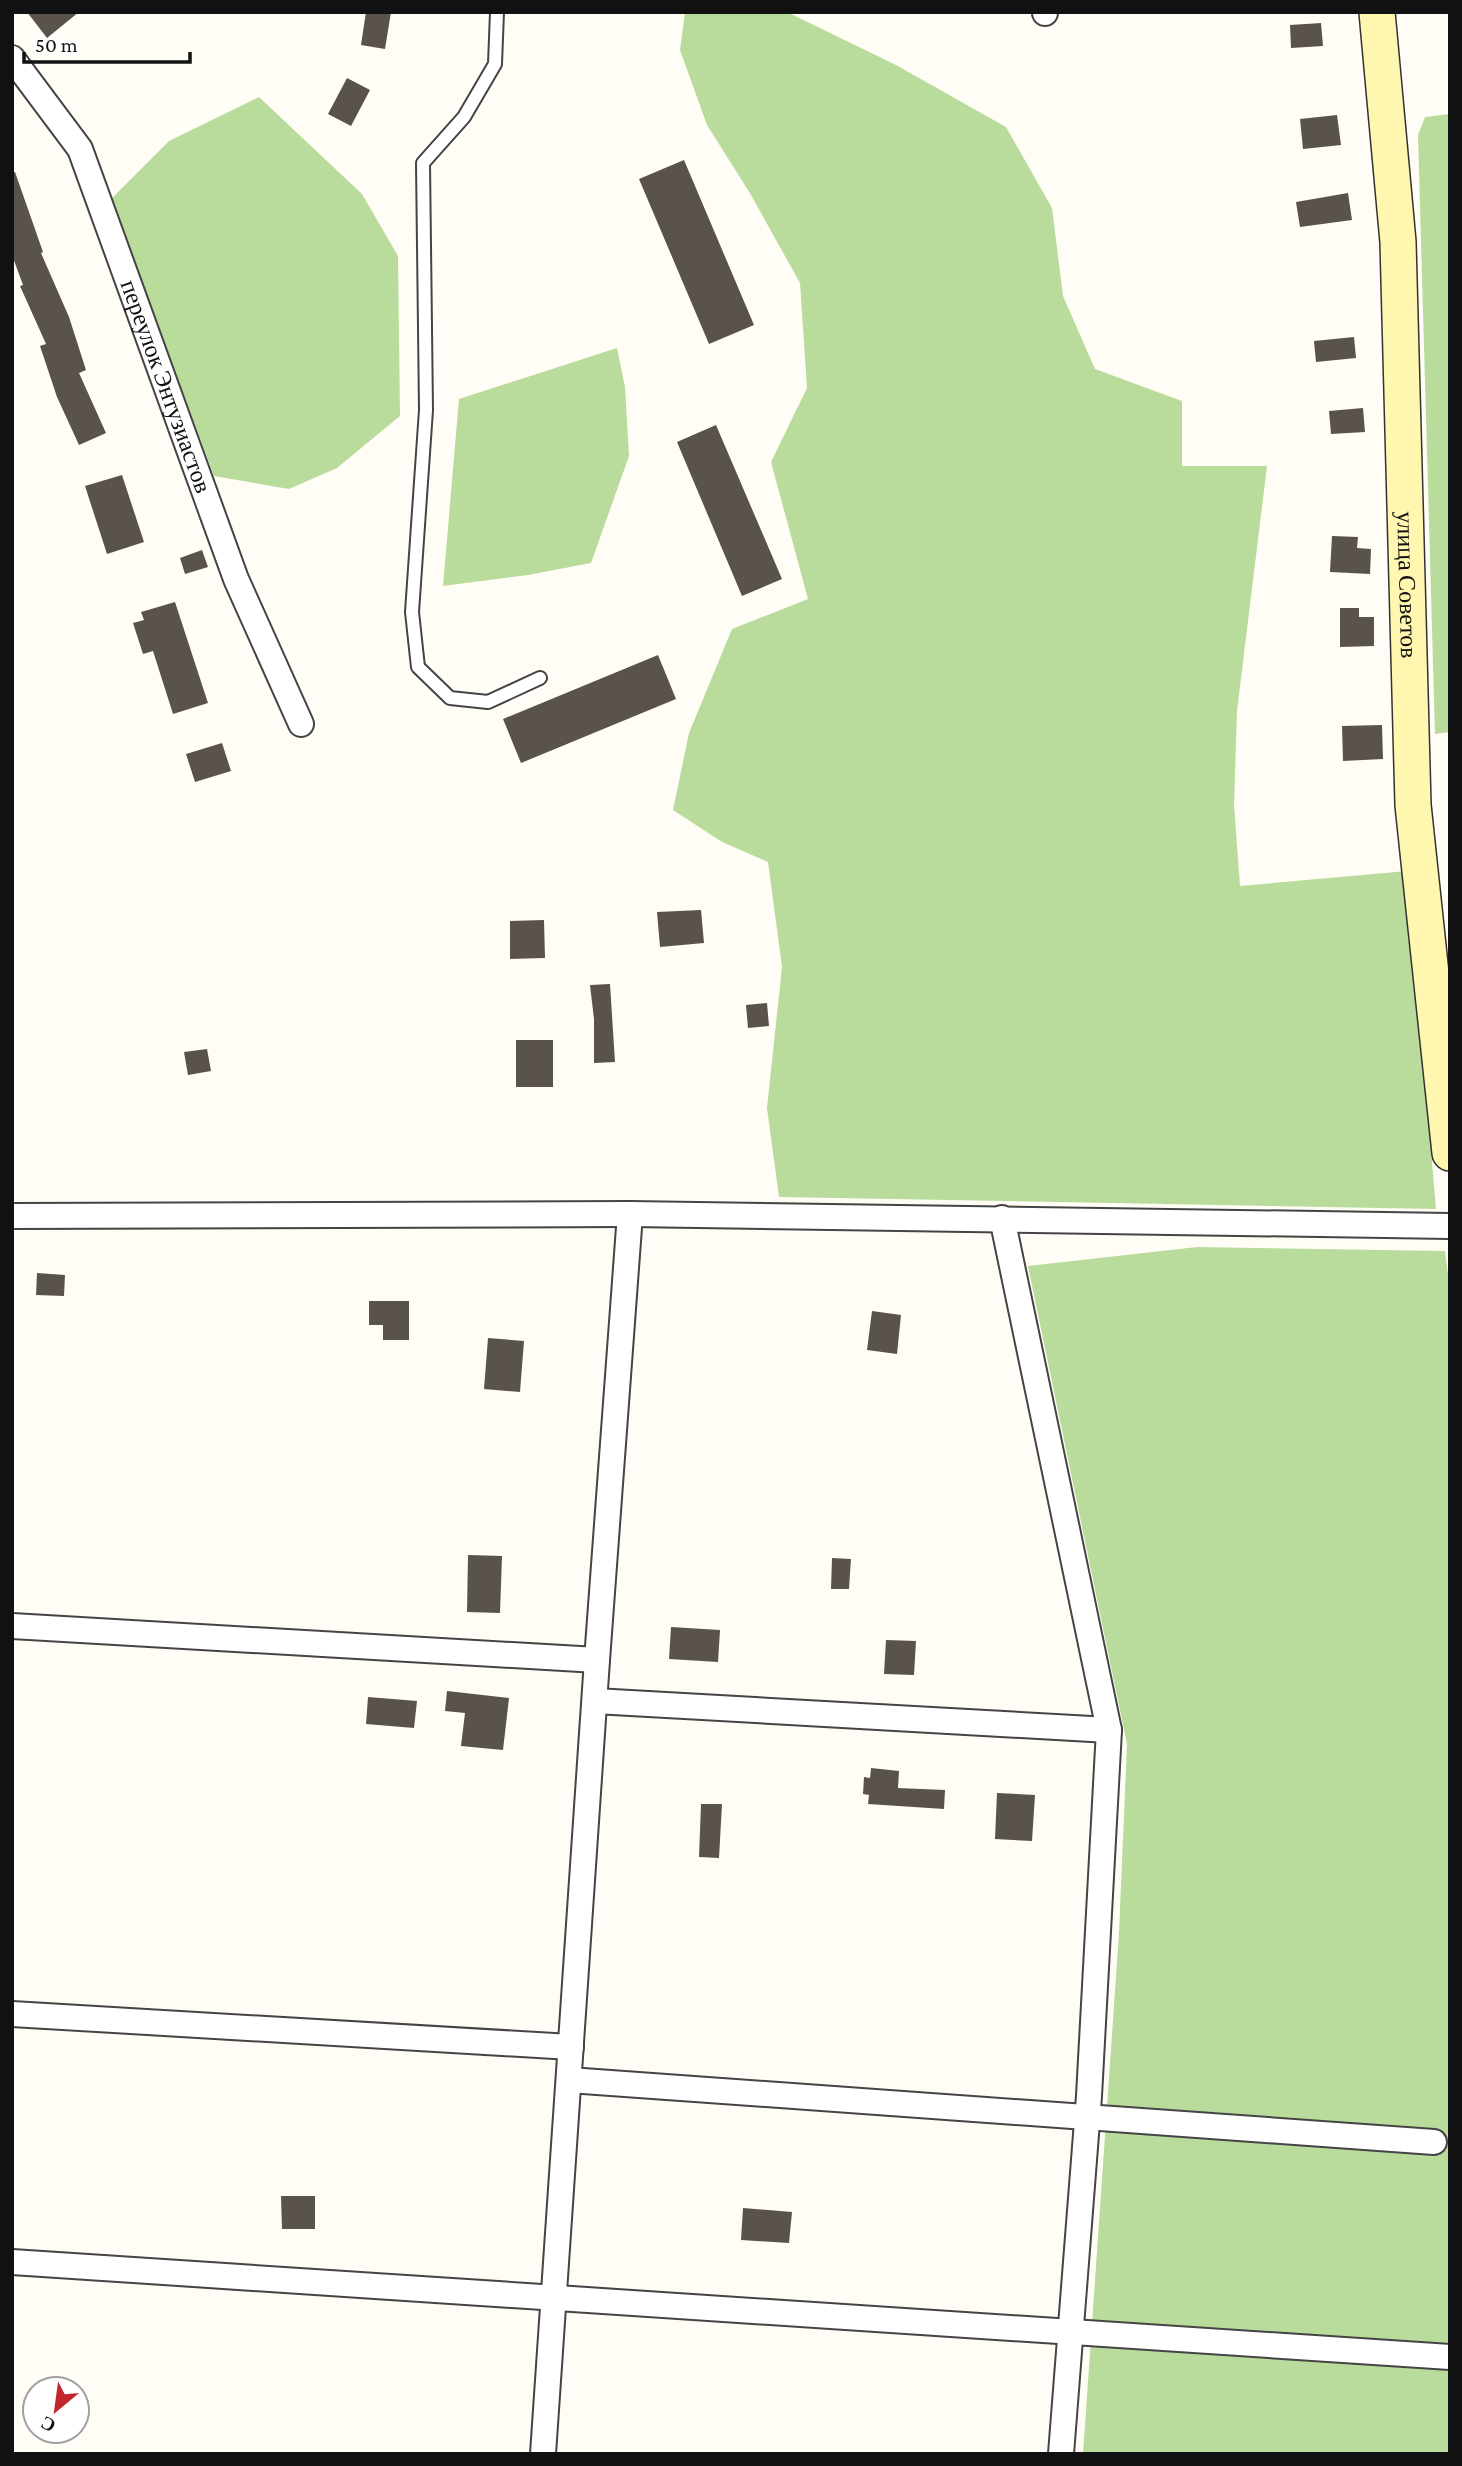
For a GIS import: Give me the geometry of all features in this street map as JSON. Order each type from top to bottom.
[{"type":"main road","name":"улица Советов","points":[[1379,13],[1398,242],[1413,806],[1450,1153]]},
{"type":"street","name":"переулок Энтузиастов","points":[[12,58],[80,149],[236,579],[301,724]]},
{"type":"street","points":[[543,2454],[630,1214]]},
{"type":"street","points":[[12,1216],[630,1214],[1450,1226]]},
{"type":"street","points":[[1002,1218],[1109,1730],[1088,2118],[1061,2454]]},
{"type":"street","points":[[12,1626],[597,1660]]},
{"type":"street","points":[[595,1701],[1109,1730]]},
{"type":"street","points":[[12,2014],[571,2048]]},
{"type":"street","points":[[569,2080],[1434,2142]]},
{"type":"street","points":[[12,2262],[1450,2357]]},
{"type":"lane","points":[[497,12],[495,64],[464,117],[424,163],[426,410],[412,612],[418,667],[450,698],[488,702],[540,678]]},
{"type":"green space","points":[[685,12],[787,12],[896,65],[1006,127],[1052,208],[1063,296],[1095,369],[1182,401],[1182,466],[1267,466],[1237,711],[1234,805],[1240,886],[1407,871],[1436,1209],[779,1197],[767,1108],[782,967],[768,862],[722,842],[673,810],[689,733],[732,629],[808,599],[771,462],[807,388],[800,283],[751,195],[707,125],[680,50]]},
{"type":"green space","points":[[259,97],[362,194],[398,256],[400,416],[337,468],[289,489],[214,476],[111,199],[169,141]]},
{"type":"green space","points":[[1450,114],[1450,732],[1435,734],[1418,135],[1425,117]]},
{"type":"green space","points":[[617,348],[625,387],[629,456],[591,563],[528,575],[443,586],[459,399]]},
{"type":"green space","points":[[1197,1247],[1445,1251],[1450,1291],[1450,2454],[1083,2454],[1119,1933],[1127,1744],[1028,1266]]},
{"type":"building","points":[[27,12],[79,12],[47,38]]},
{"type":"building","points":[[366,12],[391,12],[385,49],[361,45]]},
{"type":"building","points":[[1321,23],[1323,46],[1291,48],[1290,25]]},
{"type":"building","points":[[347,78],[370,90],[351,126],[328,114]]},
{"type":"building","points":[[1337,115],[1341,145],[1303,149],[1300,119]]},
{"type":"building","points":[[684,160],[754,325],[709,344],[639,179]]},
{"type":"building","points":[[12,172],[15,172],[43,252],[41,253],[69,317],[86,370],[79,373],[106,433],[79,445],[57,397],[40,346],[46,344],[20,286],[23,285],[12,255]]},
{"type":"building","points":[[1348,193],[1352,220],[1300,227],[1296,202]]},
{"type":"building","points":[[1354,337],[1356,358],[1316,362],[1314,341]]},
{"type":"building","points":[[1363,408],[1365,432],[1331,434],[1329,411]]},
{"type":"building","points":[[716,425],[782,579],[742,596],[677,442]]},
{"type":"building","points":[[122,475],[144,542],[107,554],[85,486]]},
{"type":"building","points":[[1332,536],[1358,537],[1357,548],[1371,549],[1370,574],[1330,572]]},
{"type":"building","points":[[202,550],[208,567],[185,574],[180,558]]},
{"type":"building","points":[[175,602],[208,703],[173,714],[153,651],[143,654],[133,623],[144,620],[141,612]]},
{"type":"building","points":[[1340,608],[1359,608],[1359,617],[1374,617],[1374,646],[1340,647]]},
{"type":"building","points":[[658,655],[676,699],[521,763],[503,719]]},
{"type":"building","points":[[1382,725],[1383,759],[1343,761],[1342,726]]},
{"type":"building","points":[[222,743],[231,771],[195,782],[186,754]]},
{"type":"building","points":[[701,910],[704,943],[660,947],[657,912]]},
{"type":"building","points":[[544,920],[545,958],[510,959],[510,921]]},
{"type":"building","points":[[610,984],[615,1062],[594,1063],[594,1019],[590,985]]},
{"type":"building","points":[[767,1003],[769,1026],[748,1028],[746,1005]]},
{"type":"building","points":[[516,1040],[553,1040],[553,1087],[516,1087]]},
{"type":"building","points":[[207,1049],[211,1071],[188,1075],[184,1052]]},
{"type":"building","points":[[37,1273],[65,1275],[64,1296],[36,1295]]},
{"type":"building","points":[[369,1301],[409,1301],[409,1340],[383,1340],[383,1325],[369,1325]]},
{"type":"building","points":[[872,1311],[901,1315],[897,1354],[867,1350]]},
{"type":"building","points":[[488,1338],[524,1341],[520,1392],[484,1389]]},
{"type":"building","points":[[468,1555],[502,1556],[500,1613],[467,1612]]},
{"type":"building","points":[[832,1558],[851,1559],[849,1589],[831,1589]]},
{"type":"building","points":[[671,1627],[720,1630],[718,1662],[669,1659]]},
{"type":"building","points":[[886,1640],[916,1641],[914,1675],[884,1674]]},
{"type":"building","points":[[447,1691],[509,1698],[503,1750],[461,1746],[465,1713],[445,1711]]},
{"type":"building","points":[[368,1697],[417,1701],[414,1728],[366,1724]]},
{"type":"building","points":[[871,1768],[899,1771],[898,1788],[945,1790],[944,1809],[868,1804],[869,1795],[863,1794],[864,1777],[870,1778]]},
{"type":"building","points":[[997,1793],[1035,1795],[1032,1841],[995,1839]]},
{"type":"building","points":[[701,1804],[722,1804],[719,1858],[699,1857]]},
{"type":"building","points":[[281,2196],[315,2196],[315,2229],[282,2229]]},
{"type":"building","points":[[743,2208],[792,2212],[789,2243],[741,2240]]}]
